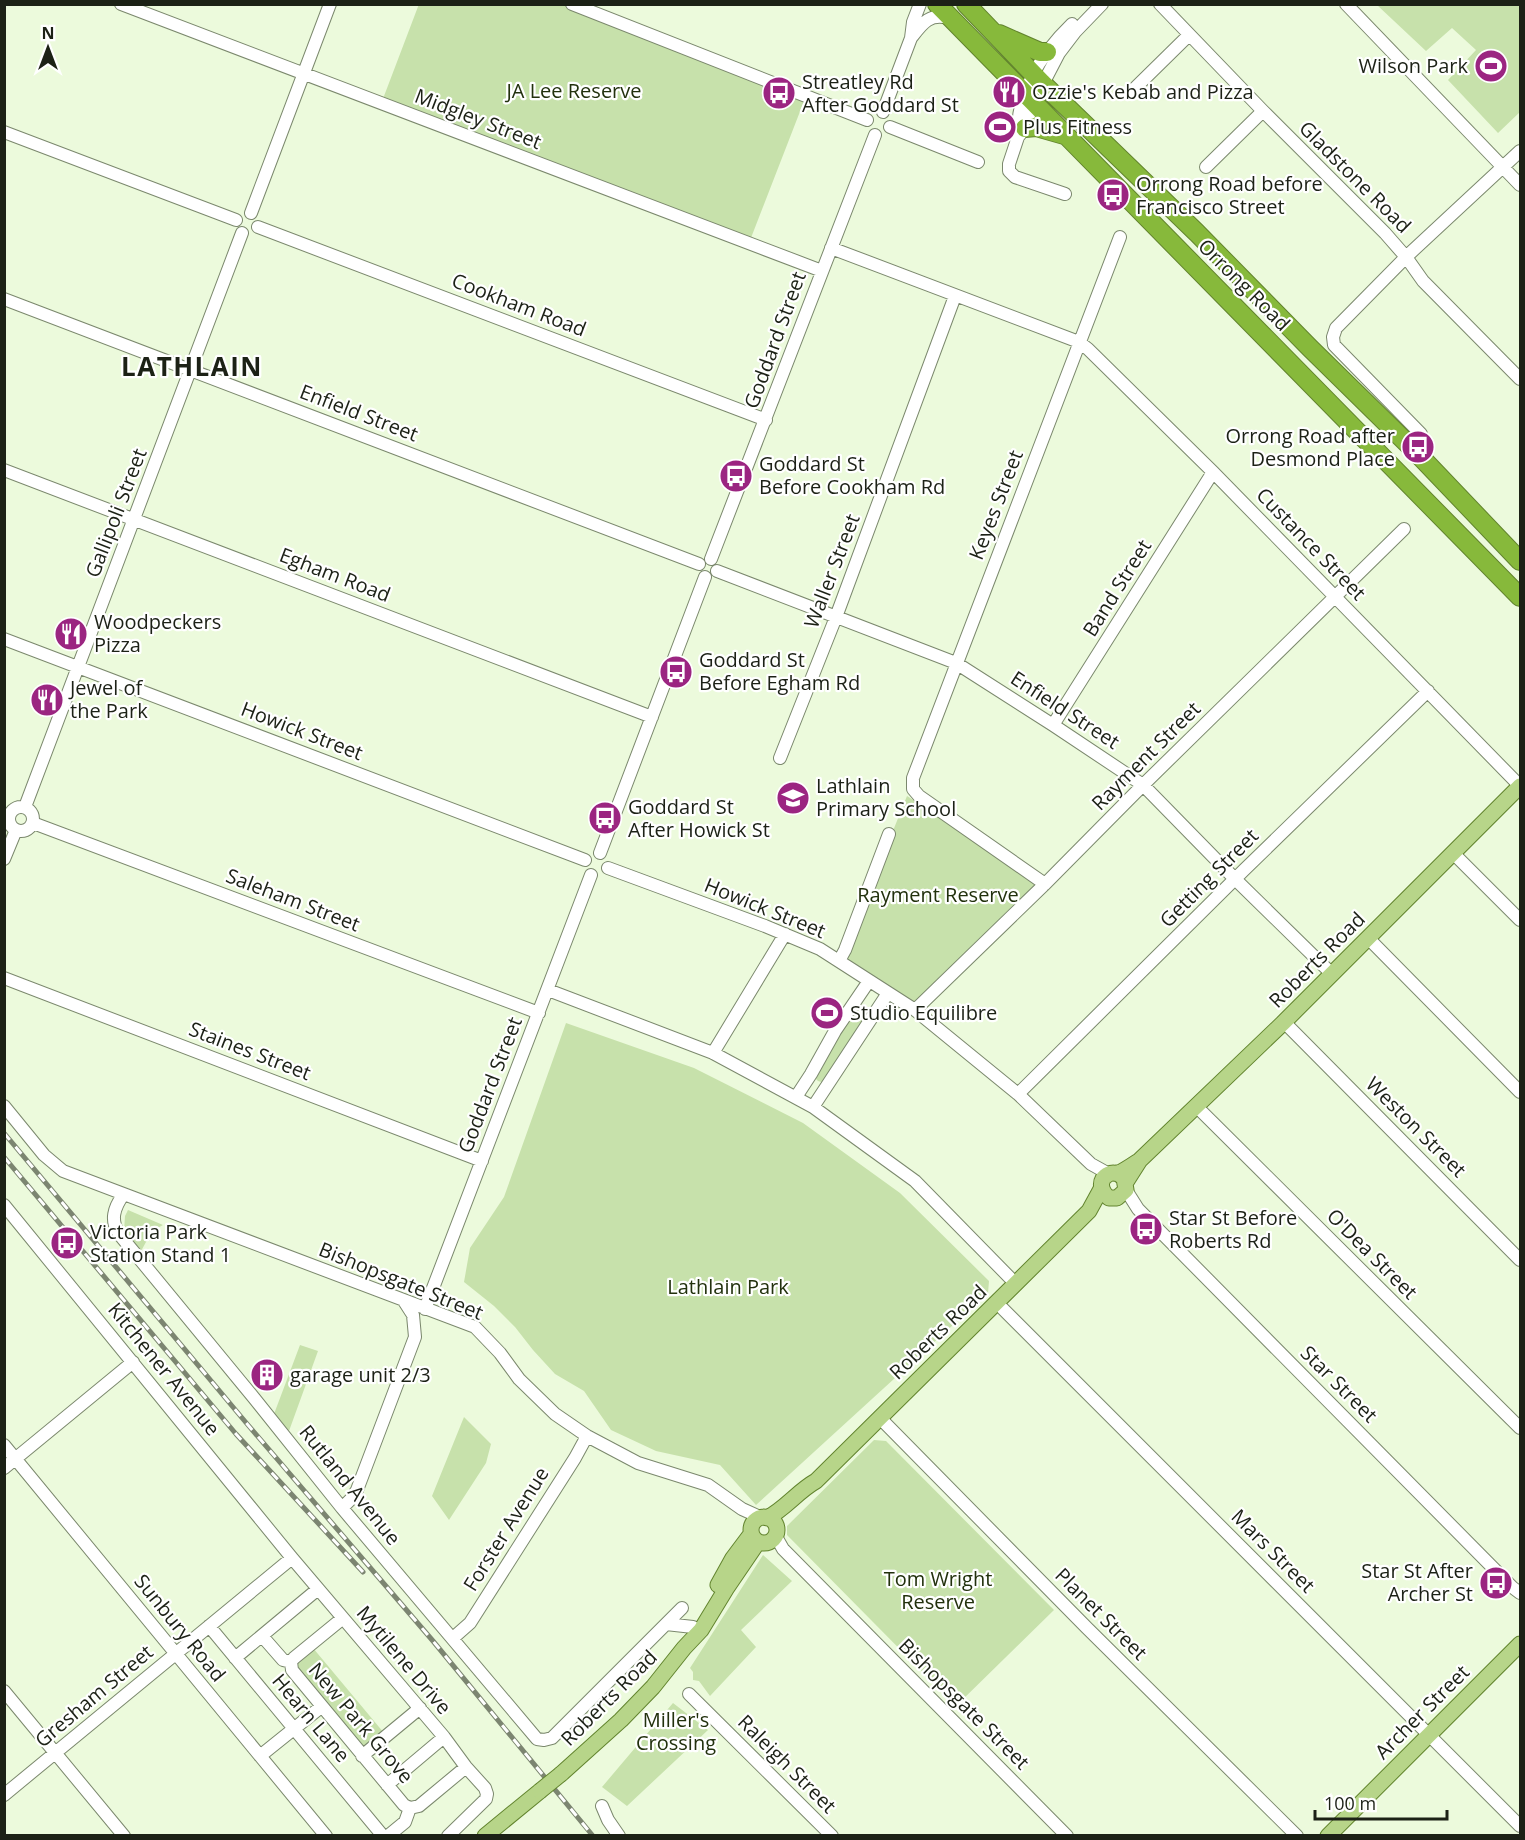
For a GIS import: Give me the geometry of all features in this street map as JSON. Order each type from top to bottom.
[{"type":"highway","name":"Orrong Road","points":[[966,4],[1416,452],[1521,561]]},
{"type":"highway","name":"Orrong Road","points":[[942,11],[1521,597]]},
{"type":"highway","points":[[992,31],[1040,52],[1047,52]]},
{"type":"highway","points":[[1022,133],[1036,127],[1066,136]]},
{"type":"main road","name":"Roberts Road","points":[[485,1836],[561,1774],[645,1696],[701,1630],[726,1589],[782,1510],[809,1485],[816,1482],[1140,1160],[1369,939],[1521,786]]},
{"type":"main road","name":"Roberts Road","points":[[684,1648],[693,1627],[733,1558],[766,1533]]},
{"type":"main road","name":"Archer Street","points":[[1338,1836],[1521,1644]]},
{"type":"main road","name":"Archer Street","points":[[1328,1836],[1521,1653]]},
{"type":"street","name":"Midgley Street","points":[[121,4],[822,271]]},
{"type":"street","points":[[251,213],[330,4]]},
{"type":"street","points":[[572,4],[867,120]]},
{"type":"street","points":[[911,39],[913,22],[920,4]]},
{"type":"street","points":[[1065,194],[1020,179],[1009,171],[1008,164],[1022,133],[1018,126],[1047,52],[1067,28],[1092,4]]},
{"type":"street","points":[[1038,78],[1067,41],[1102,4]]},
{"type":"street","name":"Gladstone Road","points":[[1160,4],[1385,233],[1423,281],[1521,379]]},
{"type":"street","points":[[1346,4],[1521,185]]},
{"type":"street","points":[[883,112],[911,39],[918,29],[942,11]]},
{"type":"street","points":[[1132,91],[1188,35]]},
{"type":"street","points":[[1206,167],[1263,111]]},
{"type":"street","points":[[883,112],[889,117],[890,127],[885,134],[875,135],[867,127],[867,120],[872,113],[883,112]]},
{"type":"street","points":[[890,127],[978,162]]},
{"type":"street","points":[[4,132],[236,220]]},
{"type":"street","name":"Goddard Street","points":[[711,559],[875,135]]},
{"type":"street","points":[[1421,434],[1334,345],[1333,338],[1336,328],[1406,257],[1521,151]]},
{"type":"street","points":[[244,213],[251,213],[258,220],[258,226],[250,234],[242,233],[237,229],[236,220],[244,213]]},
{"type":"street","name":"Cookham Road","points":[[258,226],[766,420]]},
{"type":"street","name":"Gallipoli Street","points":[[25,807],[242,233]]},
{"type":"street","name":"Keyes Street","points":[[1046,884],[919,796],[913,789],[913,778],[1120,237]]},
{"type":"street","name":"Custance Street","points":[[831,248],[1079,342],[1213,472],[1521,786]]},
{"type":"street","name":"Waller Street","points":[[780,758],[836,616],[955,296]]},
{"type":"street","name":"Enfield Street","points":[[4,299],[699,564]]},
{"type":"street","name":"Egham Road","points":[[4,470],[652,717]]},
{"type":"street","name":"Band Street","points":[[1053,725],[1213,472]]},
{"type":"street","name":"Rayment Street","points":[[915,1010],[1046,884],[1143,785],[1404,530]]},
{"type":"street","points":[[711,559],[717,565],[717,571],[711,577],[705,577],[699,570],[699,564],[703,560],[711,559]]},
{"type":"street","name":"Enfield Street","points":[[717,571],[957,663],[1053,725],[1143,785],[1332,974]]},
{"type":"street","points":[[600,853],[705,577]]},
{"type":"street","name":"Howick Street","points":[[4,639],[585,860]]},
{"type":"street","name":"Getting Street","points":[[1018,1094],[1428,691]]},
{"type":"street","points":[[16,807],[25,807],[32,813],[33,823],[26,830],[16,830],[9,823],[7,813],[16,807]]},
{"type":"street","name":"Saleham Street","points":[[33,823],[539,1013]]},
{"type":"street","points":[[4,858],[16,830]]},
{"type":"street","points":[[839,961],[846,950],[889,834]]},
{"type":"street","points":[[593,853],[600,853],[606,858],[608,868],[601,875],[591,875],[586,870],[585,860],[593,853]]},
{"type":"street","points":[[1453,853],[1521,920]]},
{"type":"street","name":"Howick Street","points":[[608,868],[810,944],[839,961],[915,1010],[1018,1094],[1114,1186]]},
{"type":"street","name":"Goddard Street","points":[[425,1309],[591,875]]},
{"type":"street","points":[[713,1053],[785,934]]},
{"type":"street","points":[[1369,939],[1521,1092]]},
{"type":"street","name":"Staines Street","points":[[4,978],[482,1161]]},
{"type":"street","points":[[796,1097],[835,1031],[869,981]]},
{"type":"street","points":[[548,990],[713,1053],[813,1107],[915,1181],[1016,1284]]},
{"type":"street","points":[[813,1107],[888,993]]},
{"type":"street","points":[[855,1002],[873,1016]]},
{"type":"street","name":"Weston Street","points":[[1284,1022],[1521,1260]]},
{"type":"street","points":[[811,1074],[818,1081],[828,1084]]},
{"type":"street","name":"Bishopsgate Street","points":[[4,1106],[44,1155],[63,1171],[475,1326],[501,1353],[519,1379],[555,1414],[586,1436],[638,1463],[708,1485],[742,1509],[1067,1836]]},
{"type":"street","name":"O'Dea Street","points":[[1197,1107],[1521,1428]]},
{"type":"street","name":"Star Street","points":[[1114,1186],[1516,1590],[1521,1599]]},
{"type":"street","name":"Rutland Avenue","points":[[110,1190],[107,1213],[110,1225],[116,1237],[132,1251]]},
{"type":"street","name":"Rutland Avenue","points":[[123,1195],[115,1208],[113,1223],[132,1251],[342,1508],[535,1737],[541,1740]]},
{"type":"street","name":"Kitchener Avenue","points":[[4,1205],[292,1558]]},
{"type":"street","points":[[342,1508],[357,1490],[415,1337],[413,1315],[404,1301]]},
{"type":"street","name":"Mars Street","points":[[997,1303],[1521,1826]]},
{"type":"street","points":[[4,1468],[133,1362]]},
{"type":"street","name":"Planet Street","points":[[880,1418],[1297,1836]]},
{"type":"street","name":"Forster Avenue","points":[[453,1638],[470,1623],[575,1458],[586,1436]]},
{"type":"street","name":"Sunbury Road","points":[[4,1445],[326,1836]]},
{"type":"street","name":"Mytilene Drive","points":[[292,1558],[485,1788],[486,1799],[448,1836]]},
{"type":"street","name":"Gresham Street","points":[[4,1795],[292,1558]]},
{"type":"street","points":[[235,1658],[318,1589]]},
{"type":"street","name":"Roberts Road","points":[[541,1740],[552,1738],[682,1608]]},
{"type":"street","points":[[291,1662],[343,1618]]},
{"type":"street","points":[[666,1624],[693,1627]]},
{"type":"street","name":"Hearn Lane","points":[[209,1626],[383,1836]]},
{"type":"street","name":"New Park Grove","points":[[262,1636],[283,1660],[291,1662],[292,1670],[321,1707],[404,1805],[410,1808]]},
{"type":"street","points":[[4,1691],[124,1836]]},
{"type":"street","name":"Raleigh Street","points":[[689,1694],[832,1836]]},
{"type":"street","points":[[260,1756],[321,1707]]},
{"type":"street","points":[[362,1756],[420,1708]]},
{"type":"street","points":[[387,1785],[444,1737]]},
{"type":"street","points":[[388,1836],[405,1822],[410,1808],[419,1806],[466,1767]]},
{"type":"street","points":[[602,1806],[619,1836]]},
{"type":"green space","name":"JA Lee Reserve","points":[[419,4],[572,5],[806,96],[749,243],[381,104]]},
{"type":"green space","name":"Wilson Park","points":[[1377,5],[1520,5],[1520,112],[1498,133],[1448,80],[1476,50],[1452,28],[1426,51]]},
{"type":"green space","name":"Rayment Reserve","points":[[907,796],[1045,884],[915,1010],[843,955]]},
{"type":"green space","points":[[855,1002],[873,1016],[828,1084],[818,1081],[811,1074]]},
{"type":"green space","name":"Lathlain Park","points":[[566,1023],[694,1068],[803,1123],[900,1193],[989,1281],[988,1293],[756,1505],[720,1465],[656,1451],[611,1430],[584,1391],[555,1374],[515,1327],[494,1306],[464,1282],[470,1248],[504,1197]]},
{"type":"green space","points":[[128,1210],[163,1225],[152,1231],[140,1253],[124,1232],[125,1216]]},
{"type":"green space","points":[[300,1345],[318,1351],[289,1431],[274,1414]]},
{"type":"green space","points":[[464,1417],[491,1444],[486,1463],[449,1520],[432,1496]]},
{"type":"green space","name":"Tom Wright Reserve","points":[[874,1440],[886,1441],[1054,1610],[956,1706],[787,1535],[787,1526]]},
{"type":"green space","points":[[763,1555],[792,1581],[741,1630],[756,1647],[710,1696],[699,1681],[693,1680],[693,1672],[690,1668]]},
{"type":"green space","points":[[313,1648],[384,1733],[367,1747],[363,1747],[296,1669],[297,1661]]},
{"type":"green space","name":"Miller's Crossing","points":[[673,1703],[708,1730],[627,1806],[602,1787]]},
{"type":"railway","points":[[4,1133],[248,1425],[433,1641],[593,1836]]},
{"type":"railway","points":[[4,1157],[236,1434],[363,1572]]},
{"type":"place","name":"Wilson Park","points":[[1491,66]]},
{"type":"place","name":"Ozzie's Kebab and Pizza","points":[[1009,92]]},
{"type":"place","name":"Streatley Rd After Goddard St","points":[[779,93]]},
{"type":"place","name":"Plus Fitness","points":[[1000,127]]},
{"type":"place","name":"Orrong Road before Francisco Street","points":[[1113,195]]},
{"type":"place","name":"Orrong Road after Desmond Place","points":[[1418,447]]},
{"type":"place","name":"Goddard St Before Cookham Rd","points":[[736,476]]},
{"type":"place","name":"Woodpeckers Pizza","points":[[71,634]]},
{"type":"place","name":"Goddard St Before Egham Rd","points":[[676,672]]},
{"type":"place","name":"Jewel of the Park","points":[[47,700]]},
{"type":"place","name":"Lathlain Primary School","points":[[793,798]]},
{"type":"place","name":"Goddard St After Howick St","points":[[605,818]]},
{"type":"place","name":"Studio Equilibre","points":[[827,1013]]},
{"type":"place","name":"Star St Before Roberts Rd","points":[[1146,1229]]},
{"type":"place","name":"Victoria Park Station Stand 1","points":[[67,1243]]},
{"type":"place","name":"garage unit 2/3","points":[[267,1375]]},
{"type":"place","name":"Star St After Archer St","points":[[1496,1583]]},
{"type":"district","name":"LATHLAIN","points":[[192,367]]}]
